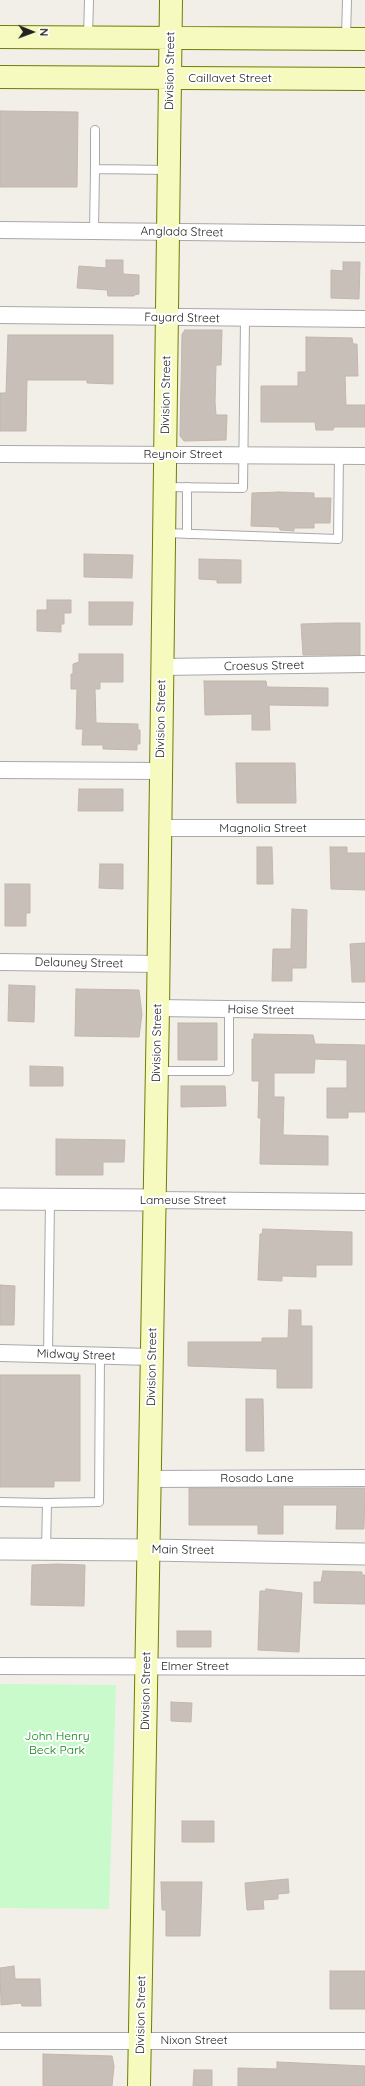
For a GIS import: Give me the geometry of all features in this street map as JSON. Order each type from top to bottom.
[{"type":"main road","name":"Division Street","points":[[140,2086],[152,1357],[153,1200],[158,1008],[171,0]]},
{"type":"main road","points":[[0,37],[355,39]]},
{"type":"main road","name":"Caillavet Street","points":[[0,77],[365,79]]},
{"type":"street","name":"Anglada Street","points":[[0,230],[365,234]]},
{"type":"street","name":"Fayard Street","points":[[0,315],[245,319],[365,319]]},
{"type":"street","name":"Reynoir Street","points":[[0,454],[365,456]]},
{"type":"street","name":"Croesus Street","points":[[162,667],[365,664]]},
{"type":"street","points":[[0,770],[161,771]]},
{"type":"street","name":"Magnolia Street","points":[[160,828],[365,828]]},
{"type":"street","name":"Delauney Street","points":[[0,962],[158,964]]},
{"type":"street","name":"Haise Street","points":[[158,1008],[365,1011]]},
{"type":"street","name":"Lameuse Street","points":[[0,1199],[365,1202]]},
{"type":"street","name":"Midway Street","points":[[0,1353],[152,1357]]},
{"type":"street","name":"Rosado Lane","points":[[150,1479],[365,1478]]},
{"type":"street","name":"Main Street","points":[[0,1549],[365,1554]]},
{"type":"street","name":"Elmer Street","points":[[0,1666],[365,1667]]},
{"type":"street","name":"Nixon Street","points":[[0,2041],[365,2041]]},
{"type":"lane","points":[[88,38],[89,0]]},
{"type":"lane","points":[[348,0],[355,39]]},
{"type":"lane","points":[[94,231],[95,130]]},
{"type":"lane","points":[[95,169],[169,170]]},
{"type":"lane","points":[[165,487],[243,488],[245,319]]},
{"type":"lane","points":[[164,534],[338,539],[339,456]]},
{"type":"lane","points":[[187,487],[187,534]]},
{"type":"lane","points":[[156,1071],[229,1071],[229,1009]]},
{"type":"lane","points":[[48,1355],[50,1200]]},
{"type":"lane","points":[[0,1502],[99,1502],[100,1356]]},
{"type":"lane","points":[[46,1549],[47,1503]]},
{"type":"green space","name":"John Henry Beck Park","points":[[0,1684],[116,1685],[109,1909],[0,1908]]},
{"type":"building","points":[[0,111],[78,112],[77,187],[0,187]]},
{"type":"building","points":[[106,260],[123,260],[123,274],[139,275],[139,294],[134,296],[108,296],[107,290],[77,288],[79,266],[106,268]]},
{"type":"building","points":[[343,262],[360,262],[359,299],[331,298],[331,270],[343,271]]},
{"type":"building","points":[[185,330],[222,330],[221,365],[216,365],[215,402],[216,415],[227,415],[226,440],[184,441],[180,436],[182,334]]},
{"type":"building","points":[[8,335],[113,335],[113,384],[87,383],[87,380],[27,380],[26,431],[0,431],[0,393],[6,393]]},
{"type":"building","points":[[306,337],[352,338],[353,344],[357,344],[358,376],[345,376],[346,405],[365,405],[365,427],[334,427],[333,430],[316,430],[315,422],[261,422],[261,386],[298,386],[298,372],[306,372]]},
{"type":"building","points":[[252,493],[314,493],[314,498],[331,498],[330,523],[314,523],[314,528],[294,528],[294,531],[280,530],[279,527],[251,526]]},
{"type":"building","points":[[84,554],[133,555],[132,578],[84,577]]},
{"type":"building","points":[[199,559],[241,560],[241,583],[217,583],[217,580],[199,579]]},
{"type":"building","points":[[47,600],[71,600],[71,613],[64,613],[64,624],[61,624],[61,632],[37,631],[37,610],[47,610]]},
{"type":"building","points":[[89,602],[133,602],[132,625],[89,625]]},
{"type":"building","points":[[360,623],[360,655],[303,655],[301,624]]},
{"type":"building","points":[[79,654],[123,654],[123,682],[100,682],[100,689],[95,689],[96,723],[138,724],[138,730],[140,730],[140,744],[137,744],[137,750],[103,749],[103,745],[82,745],[83,729],[76,729],[77,689],[71,689],[73,664],[79,662]]},
{"type":"building","points":[[204,681],[266,681],[267,687],[328,688],[328,706],[269,705],[270,730],[252,730],[252,714],[205,715]]},
{"type":"building","points":[[236,763],[295,763],[296,803],[237,803]]},
{"type":"building","points":[[79,789],[123,789],[123,811],[78,811]]},
{"type":"building","points":[[257,847],[272,847],[273,884],[257,884]]},
{"type":"building","points":[[330,847],[347,847],[347,853],[365,853],[365,890],[331,889]]},
{"type":"building","points":[[100,864],[123,864],[123,889],[99,888]]},
{"type":"building","points":[[5,884],[30,884],[30,913],[26,913],[26,926],[5,926]]},
{"type":"building","points":[[292,909],[307,910],[306,968],[292,968],[292,981],[272,981],[273,949],[291,949]]},
{"type":"building","points":[[365,943],[365,982],[352,982],[350,944]]},
{"type":"building","points":[[9,985],[35,986],[34,1022],[8,1021]]},
{"type":"building","points":[[76,989],[139,990],[142,1014],[139,1037],[75,1036]]},
{"type":"building","points":[[178,1023],[217,1023],[217,1060],[178,1060]]},
{"type":"building","points":[[254,1034],[313,1035],[315,1044],[365,1045],[365,1112],[348,1112],[348,1118],[327,1118],[327,1088],[347,1088],[347,1060],[315,1059],[314,1073],[274,1073],[274,1097],[284,1097],[283,1135],[328,1136],[328,1165],[260,1164],[261,1118],[258,1118],[259,1081],[252,1081],[252,1039],[254,1039]]},
{"type":"building","points":[[30,1066],[63,1067],[63,1086],[30,1086]]},
{"type":"building","points":[[181,1086],[225,1086],[226,1106],[181,1107]]},
{"type":"building","points":[[56,1139],[125,1140],[124,1162],[103,1162],[103,1175],[56,1175]]},
{"type":"building","points":[[263,1229],[352,1232],[352,1265],[316,1265],[316,1277],[282,1276],[282,1281],[258,1280],[260,1234],[262,1234]]},
{"type":"building","points":[[0,1285],[15,1286],[14,1325],[0,1325]]},
{"type":"building","points":[[289,1310],[301,1310],[301,1326],[312,1326],[312,1388],[277,1388],[277,1369],[188,1366],[188,1342],[262,1342],[262,1338],[288,1338]]},
{"type":"building","points":[[0,1375],[80,1375],[80,1481],[54,1481],[54,1487],[0,1487]]},
{"type":"building","points":[[246,1399],[263,1399],[264,1451],[246,1451]]},
{"type":"building","points":[[189,1488],[365,1488],[364,1529],[336,1529],[337,1505],[283,1505],[283,1534],[258,1534],[258,1525],[189,1525]]},
{"type":"building","points":[[32,1565],[85,1565],[84,1606],[31,1605]]},
{"type":"building","points":[[323,1571],[362,1572],[362,1575],[365,1575],[365,1604],[314,1603],[314,1582],[321,1582]]},
{"type":"building","points":[[266,1589],[302,1593],[299,1652],[258,1650],[260,1591],[266,1591]]},
{"type":"building","points":[[177,1631],[211,1631],[211,1647],[177,1647]]},
{"type":"building","points":[[171,1702],[192,1703],[191,1722],[171,1721]]},
{"type":"building","points":[[182,1821],[214,1821],[214,1842],[182,1842]]},
{"type":"building","points":[[288,1879],[289,1893],[278,1894],[278,1899],[263,1900],[264,1909],[247,1910],[245,1883]]},
{"type":"building","points":[[161,1882],[202,1882],[200,1936],[166,1936],[166,1910],[162,1910]]},
{"type":"building","points":[[14,1966],[15,1979],[40,1979],[41,2006],[22,2006],[21,2003],[1,2005],[0,1968]]},
{"type":"building","points":[[330,1971],[365,1971],[365,2009],[330,2009]]},
{"type":"building","points":[[43,2054],[112,2056],[114,2066],[112,2086],[43,2086]]},
{"type":"building","points":[[277,2062],[365,2066],[365,2086],[238,2086],[238,2068],[277,2069]]},
{"type":"building","points":[[194,2070],[212,2070],[212,2086],[193,2086]]}]
